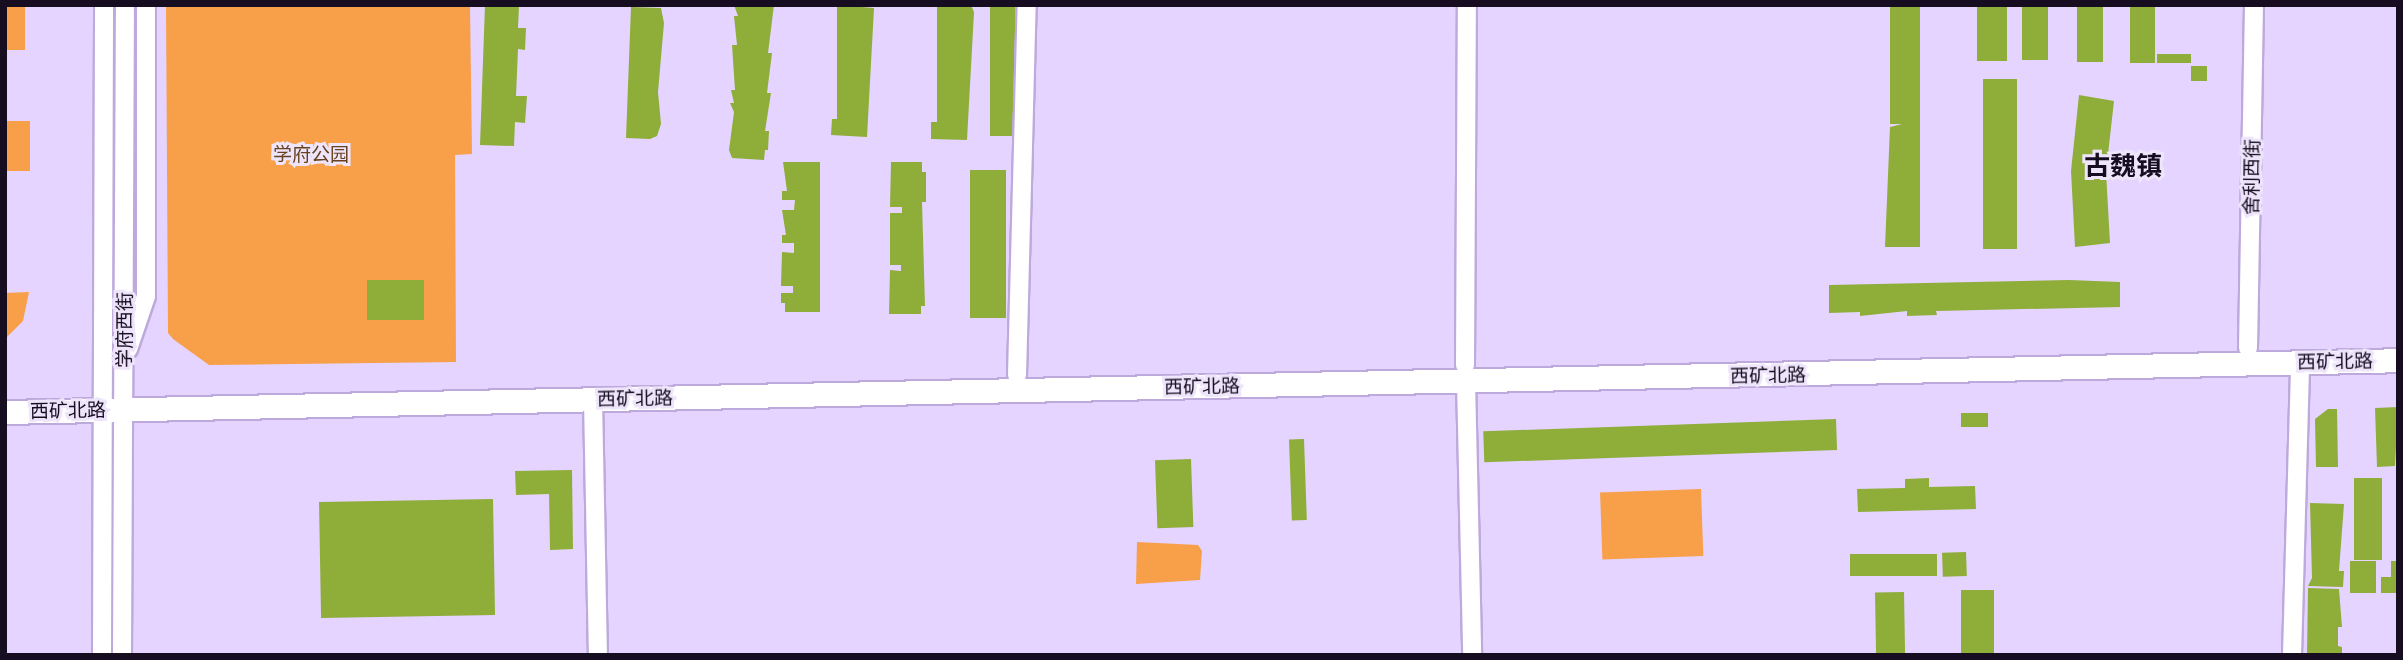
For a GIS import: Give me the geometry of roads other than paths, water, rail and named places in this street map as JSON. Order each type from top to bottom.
[{"type":"main road","name":"西矿北路","points":[[5,396],[113,401],[593,399],[2398,344]]},
{"type":"main road","name":"西矿北路","points":[[5,412],[113,401],[1017,375],[1466,373],[2398,360]]},
{"type":"street","name":"学府西街","points":[[104,5],[122,655]]},
{"type":"street","name":"学府西街","points":[[102,655],[113,401],[123,362],[125,5]]},
{"type":"street","points":[[123,362],[146,296],[146,5]]},
{"type":"street","points":[[1017,375],[1027,5]]},
{"type":"street","points":[[1468,5],[1466,373],[1472,655]]},
{"type":"street","name":"舍利西街","points":[[2248,348],[2254,5]]},
{"type":"street","points":[[2292,655],[2300,362]]},
{"type":"street","points":[[593,399],[598,655]]},
{"type":"district","name":"古魏镇","points":[[2123,165]]},
{"type":"park label","name":"学府公园","points":[[311,154]]}]
